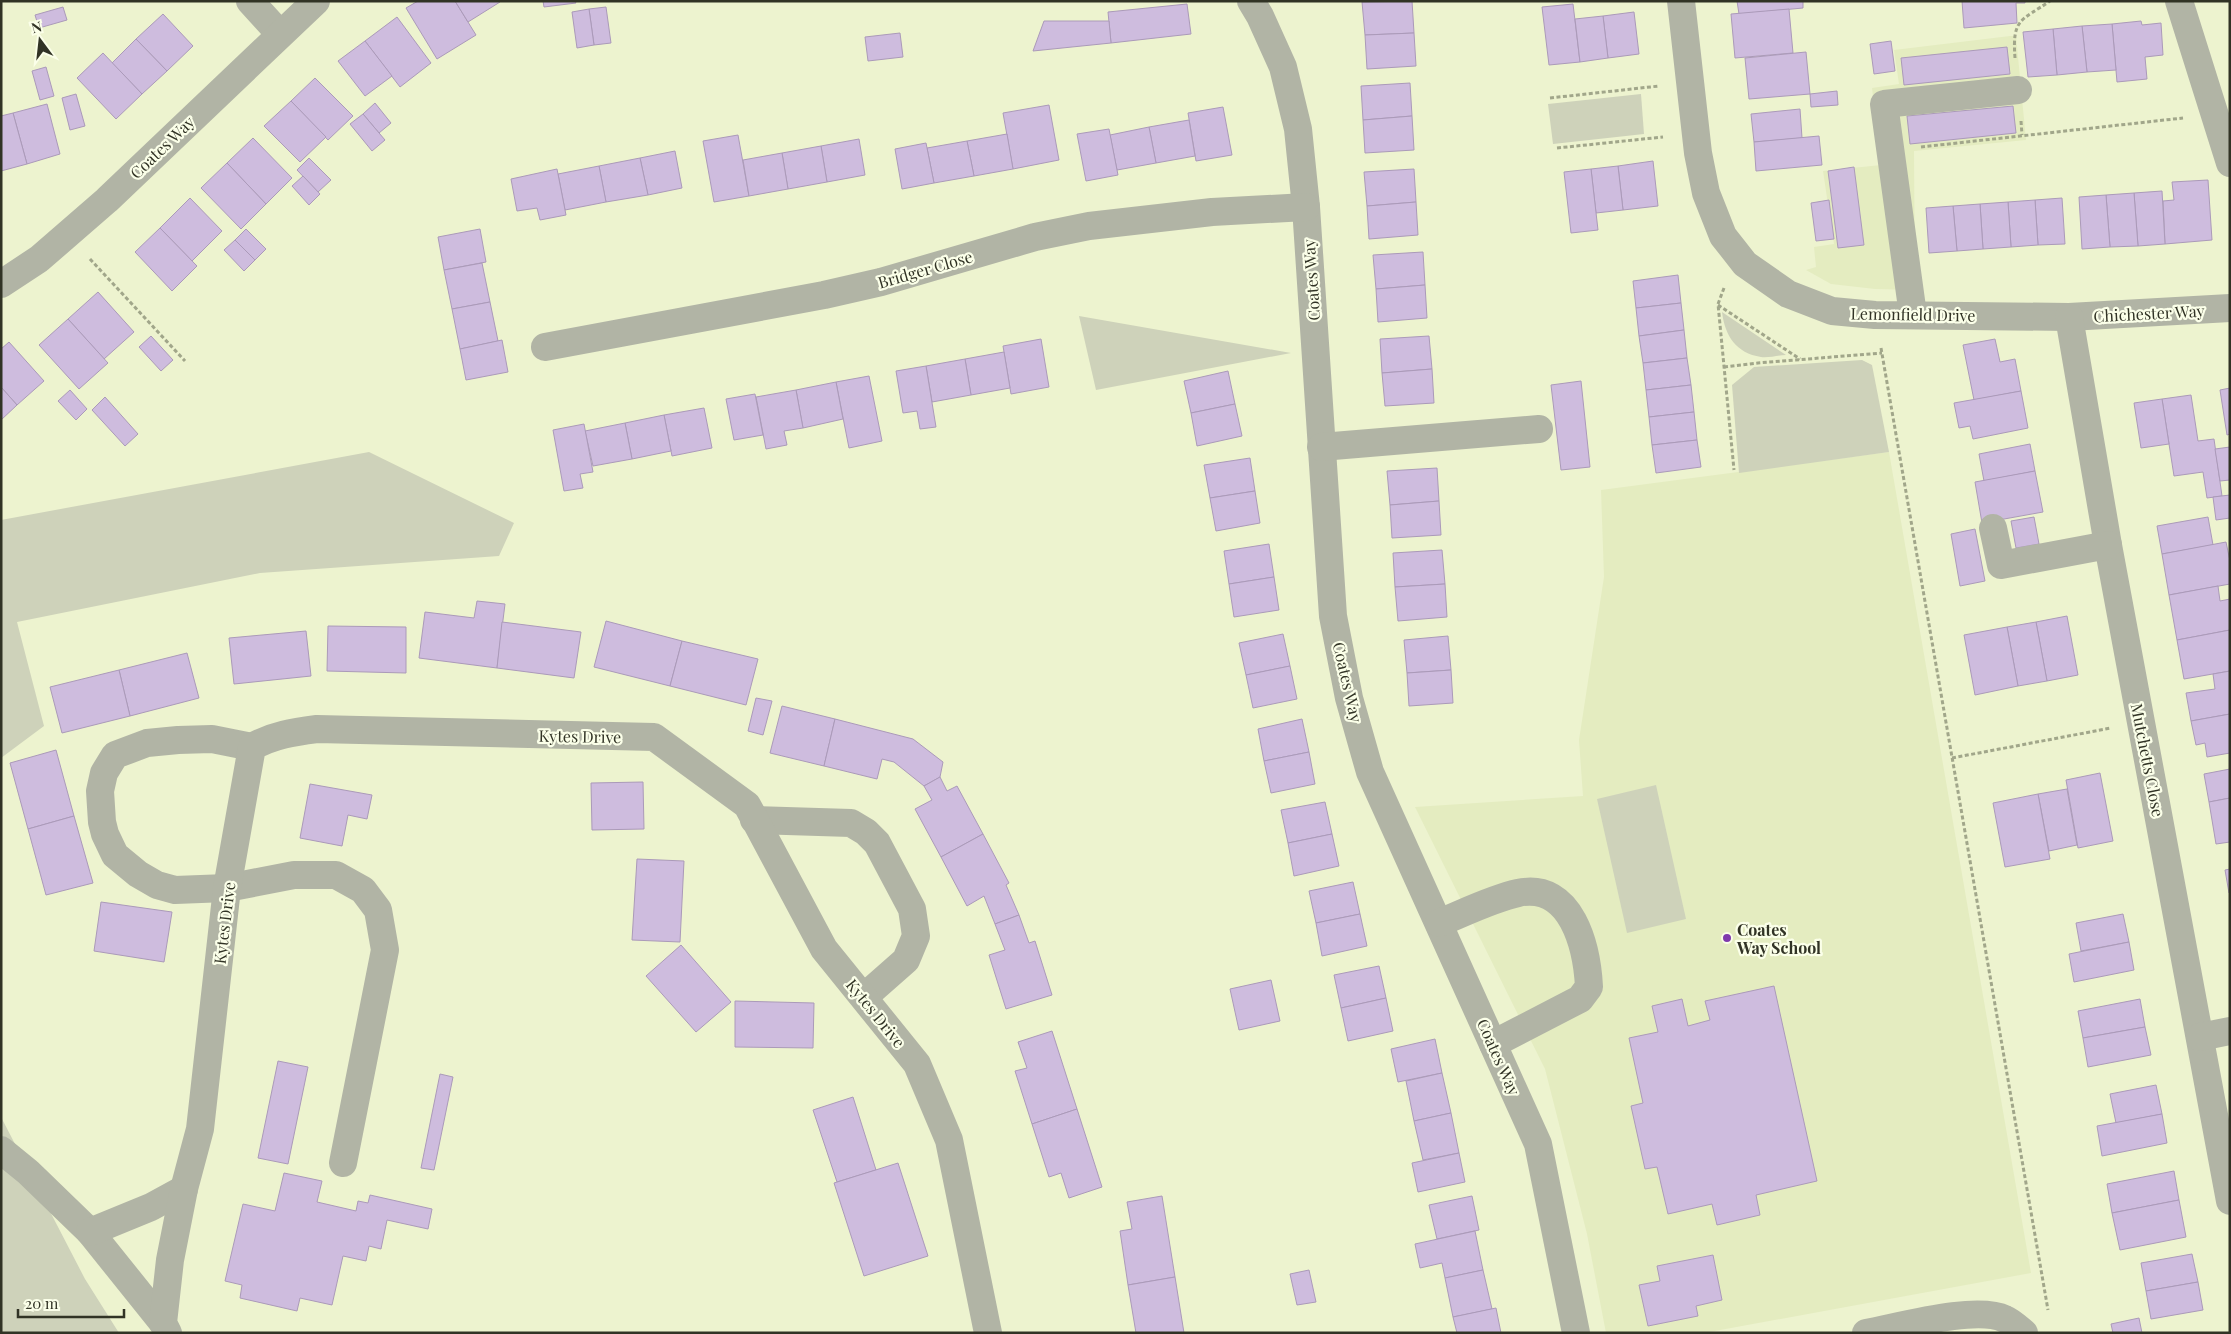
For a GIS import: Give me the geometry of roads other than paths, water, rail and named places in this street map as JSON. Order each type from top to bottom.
[{"type":"street","points":[[250,1],[280,34]]},
{"type":"street","name":"Coates Way","points":[[1,284],[39,259],[107,200],[316,1]]},
{"type":"street","name":"Coates Way","points":[[1251,1],[1260,16],[1283,67],[1298,129],[1306,206],[1334,616],[1349,698],[1370,772],[1538,1144],[1576,1333]]},
{"type":"street","name":"Lemonfield Drive","points":[[1681,1],[1696,133],[1706,193],[1723,236],[1744,264],[1788,294],[1832,311],[1875,315],[2069,317]]},
{"type":"street","points":[[2179,1],[2230,163]]},
{"type":"street","points":[[1913,315],[1884,104],[2018,90]]},
{"type":"street","name":"Bridger Close","points":[[545,347],[824,295],[881,282],[1035,237],[1089,226],[1212,212],[1306,206]]},
{"type":"street","name":"Chichester Way","points":[[2069,317],[2230,308]]},
{"type":"street","name":"Mutchetts Close","points":[[2069,317],[2108,545],[2230,1201]]},
{"type":"street","points":[[1321,447],[1539,429]]},
{"type":"street","points":[[1993,528],[2001,565],[2108,545]]},
{"type":"street","name":"Kytes Drive","points":[[166,1328],[170,1260],[184,1189],[200,1130],[227,888],[252,747],[274,736],[317,729],[654,737],[747,806],[824,949],[917,1064],[949,1140],[988,1333]]},
{"type":"street","points":[[252,747],[212,739],[178,740],[147,743],[132,747],[115,755],[104,773],[100,791],[102,822],[105,834],[115,855],[138,874],[157,885],[174,890],[227,888],[294,875],[336,874],[363,890],[378,910],[385,950],[343,1163]]},
{"type":"street","points":[[754,820],[851,823],[866,832],[877,843],[912,909],[916,936],[906,960],[864,997]]},
{"type":"street","points":[[1439,923],[1520,892],[1543,894],[1557,900],[1575,921],[1582,944],[1589,987],[1580,999],[1493,1044]]},
{"type":"street","points":[[2200,1036],[2230,1031]]},
{"type":"street","name":"Kytes Drive","points":[[1,1150],[28,1172],[90,1232],[166,1328]]},
{"type":"street","points":[[90,1232],[151,1207],[184,1189]]},
{"type":"street","points":[[1866,1333],[1964,1315],[1986,1314],[2005,1319],[2024,1333]]},
{"type":"place","name":"Coates Way School","points":[[1727,938]]}]
